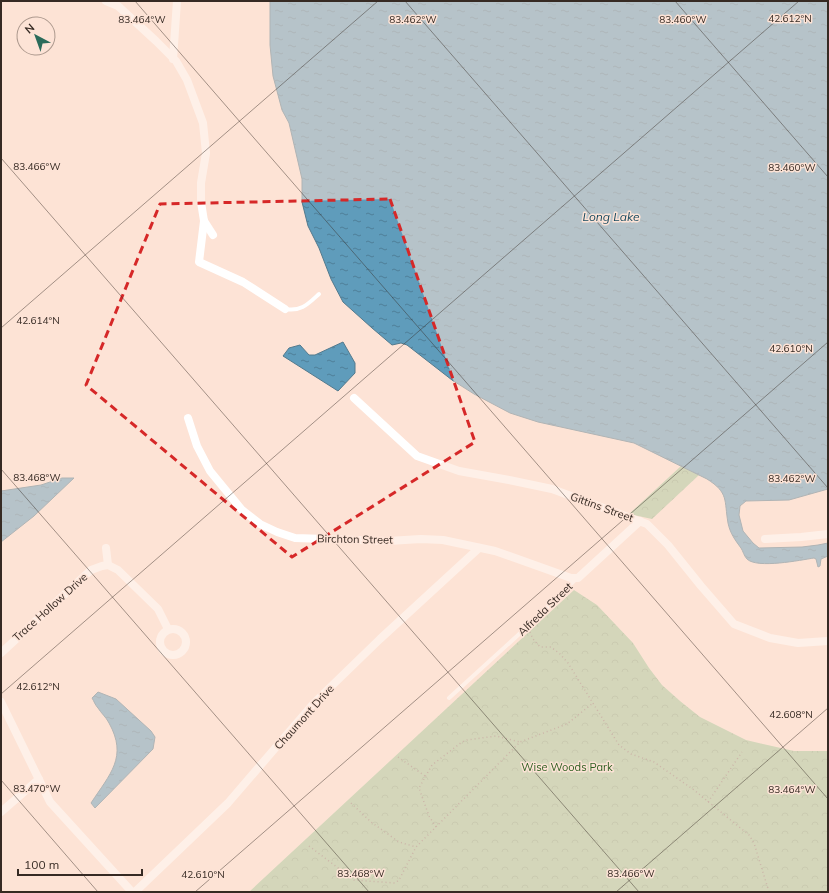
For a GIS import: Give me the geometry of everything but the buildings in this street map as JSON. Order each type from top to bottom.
[{"type":"street","points":[[106,1],[118,6],[156,41],[173,58],[188,80],[203,123],[206,153],[201,183],[201,202],[204,221],[199,262],[243,282],[285,309]]},
{"type":"street","points":[[173,58],[177,1]]},
{"type":"street","points":[[204,221],[213,235]]},
{"type":"street","name":"Gittins Street","points":[[354,398],[417,456],[459,471],[552,489],[647,524],[668,545],[734,624],[770,638],[798,643],[828,641]]},
{"type":"street","name":"Birchton Street","points":[[188,418],[197,446],[210,471],[242,510],[260,524],[277,532],[295,538],[388,541],[421,539],[462,544],[495,551],[571,578],[578,578]]},
{"type":"street","name":"Alfreda Street","points":[[578,578],[640,521]]},
{"type":"street","points":[[765,539],[828,534]]},
{"type":"street","points":[[106,548],[108,565],[118,570],[158,609],[168,629]]},
{"type":"street","name":"Chaumont Drive","points":[[134,892],[228,803],[314,703],[380,639],[480,548]]},
{"type":"street","name":"Trace Hollow Drive","points":[[1,653],[91,570],[108,565]]},
{"type":"street","points":[[1,702],[50,802],[134,892]]},
{"type":"street","points":[[1,812],[39,779]]},
{"type":"lane","points":[[285,309],[291,310],[301,308],[319,294]]},
{"type":"lane","name":"Alfreda Street","points":[[449,698],[578,578]]},
{"type":"path","points":[[528,626],[533,639],[540,647],[550,646],[568,663],[619,745],[631,754],[654,762],[750,835],[754,842],[769,892]]},
{"type":"path","points":[[309,846],[354,880],[395,884],[399,880],[416,847],[520,742],[567,724],[593,704]]},
{"type":"path","points":[[436,827],[429,816],[419,790],[419,786],[432,765],[465,740],[496,736],[520,742]]},
{"type":"path","points":[[708,802],[742,752]]},
{"type":"path","points":[[398,757],[425,776]]},
{"type":"path","points":[[351,803],[371,822],[399,842],[416,847]]},
{"type":"highlighted area","points":[[390,199],[475,442],[292,557],[86,385],[160,204]]},
{"type":"green space","points":[[681,466],[699,475],[652,519],[629,514]]},
{"type":"green space","name":"Wise Woods Park","points":[[574,590],[597,605],[633,643],[662,685],[700,717],[746,740],[794,751],[828,751],[828,892],[249,892]]},
{"type":"water","name":"Long Lake","points":[[270,1],[828,1],[828,489],[789,500],[746,501],[740,506],[739,515],[743,531],[759,548],[802,547],[828,543],[828,556],[821,559],[820,566],[818,567],[816,559],[814,558],[769,564],[752,562],[746,558],[731,533],[722,493],[707,479],[634,443],[538,422],[510,413],[474,394],[452,380],[407,345],[401,343],[392,345],[343,302],[331,279],[319,248],[308,226],[302,202],[302,179],[289,123],[282,110],[273,76],[270,45]]},
{"type":"water","points":[[343,342],[355,363],[355,373],[338,391],[283,356],[289,348],[300,345],[309,355],[315,355]]},
{"type":"water","points":[[62,478],[74,478],[34,516],[1,542],[1,491],[41,485]]},
{"type":"water","points":[[98,692],[116,699],[151,731],[155,737],[153,749],[95,808],[91,803],[110,774],[117,756],[117,746],[108,721],[96,706],[92,698]]}]
